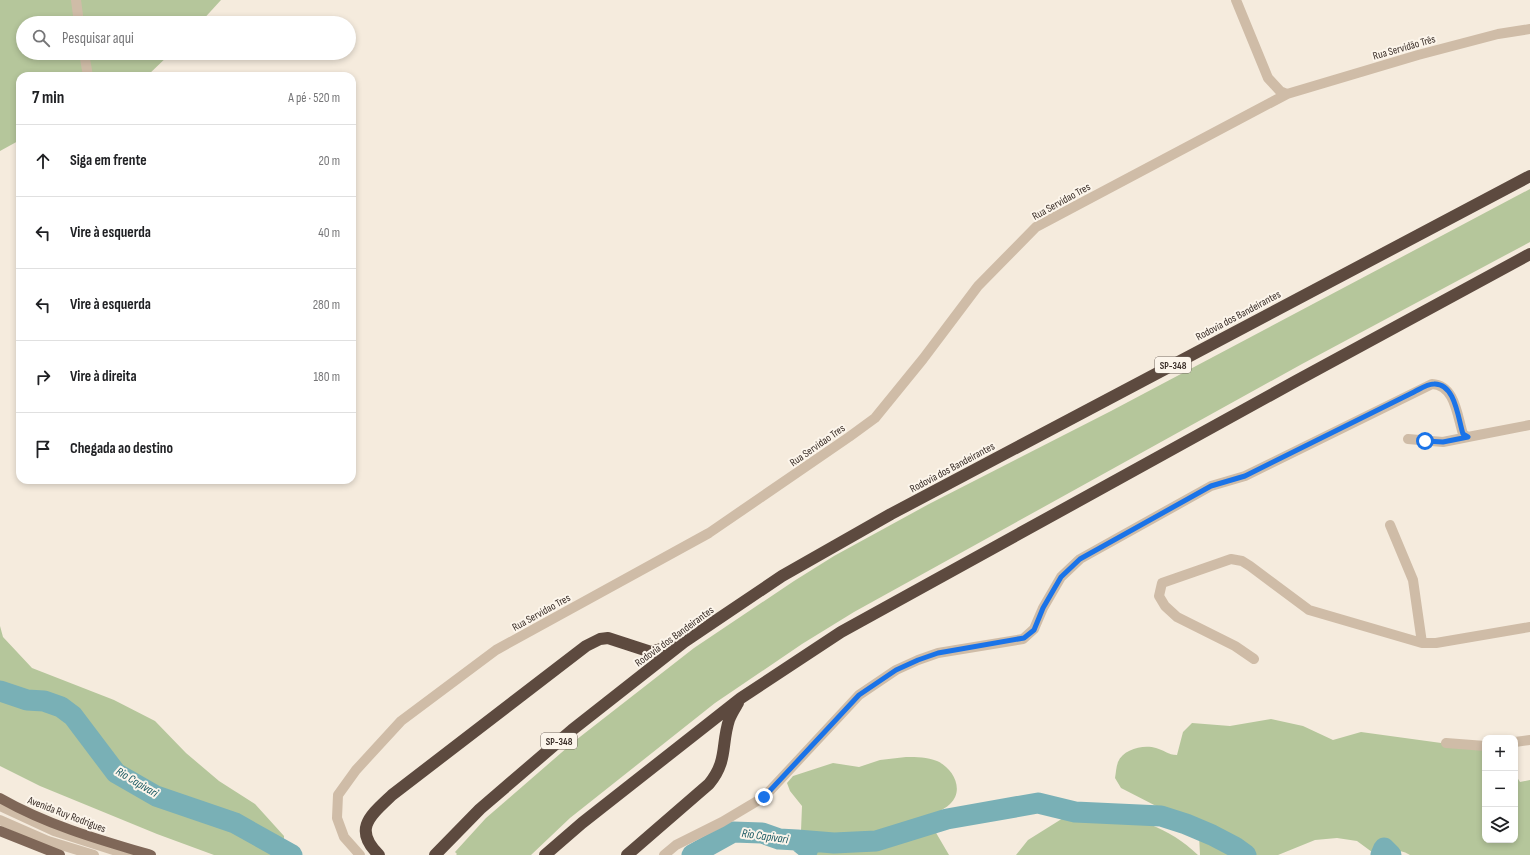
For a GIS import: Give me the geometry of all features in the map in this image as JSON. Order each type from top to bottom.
[{"type":"highway","name":"Rodovia dos Bandeirantes","points":[[438,852],[480,809],[583,721],[684,642],[782,576],[891,514],[1530,176]]},
{"type":"highway","points":[[545,855],[582,823],[741,698],[847,628],[1530,254]]},
{"type":"highway","points":[[379,855],[366,838],[364,827],[372,814],[392,795],[586,646],[600,639],[608,638],[651,652],[684,642]]},
{"type":"highway","points":[[627,855],[709,784],[716,775],[722,763],[730,719],[741,698]]},
{"type":"main road","name":"Avenida Ruy Rodrigues","points":[[0,798],[12,805],[85,836],[151,855]]},
{"type":"main road","points":[[0,831],[60,855]]},
{"type":"street","points":[[76,0],[78,16]]},
{"type":"street","points":[[1236,0],[1268,78],[1280,91],[1287,94]]},
{"type":"street","name":"Rua Servidão Três","points":[[1287,94],[1418,55],[1498,34],[1530,29]]},
{"type":"street","points":[[85,60],[87,72]]},
{"type":"street","name":"Rua Servidao Tres","points":[[360,855],[344,837],[337,818],[338,795],[356,770],[401,721],[496,650],[709,533],[875,418],[923,359],[978,286],[1036,227],[1287,94]]},
{"type":"street","points":[[664,855],[676,845],[722,822],[764,797],[859,695],[896,670],[938,653],[1024,638],[1034,630],[1043,608],[1061,577],[1080,559],[1211,486],[1245,476],[1432,384],[1440,384],[1446,387],[1451,394],[1463,434],[1468,437]]},
{"type":"street","points":[[1408,439],[1443,442],[1530,425]]},
{"type":"street","points":[[1390,525],[1413,580],[1422,643]]},
{"type":"street","points":[[1254,659],[1235,646],[1177,617],[1164,606],[1159,596],[1162,583],[1231,559],[1242,561],[1309,610],[1422,643],[1436,643],[1530,627]]},
{"type":"street","points":[[1518,742],[1530,740]]},
{"type":"street","points":[[1446,743],[1482,746]]},
{"type":"street","points":[[0,806],[54,831],[129,855]]},
{"type":"street","points":[[0,820],[48,841],[94,855]]},
{"type":"green space","points":[[0,0],[221,0],[206,16],[16,16],[16,60],[164,60],[151,72],[16,72],[16,142],[0,151]]},
{"type":"green space","points":[[1530,189],[1530,242],[1302,364],[854,612],[802,644],[715,703],[570,818],[531,855],[456,855],[457,854],[455,852],[486,818],[576,740],[694,648],[834,556],[929,504],[1111,411]]},
{"type":"green space","points":[[0,626],[3,637],[32,668],[114,700],[155,721],[186,753],[219,781],[255,804],[284,836],[284,855],[214,855],[157,834],[40,786],[0,766]]},
{"type":"green space","points":[[1271,719],[1303,726],[1333,740],[1361,732],[1482,749],[1482,843],[1518,843],[1518,779],[1520,782],[1530,780],[1530,855],[1410,855],[1401,851],[1391,850],[1372,852],[1357,841],[1337,838],[1315,840],[1278,855],[1200,855],[1199,835],[1191,818],[1160,808],[1121,788],[1115,778],[1117,764],[1124,754],[1140,747],[1151,747],[1177,755],[1183,732],[1192,723],[1230,726]]},
{"type":"green space","points":[[906,757],[926,758],[937,761],[948,769],[955,780],[957,792],[954,798],[950,804],[934,814],[927,823],[935,831],[949,855],[811,855],[813,838],[810,833],[801,831],[802,806],[790,791],[787,783],[793,776],[833,763],[859,767],[880,760]]},
{"type":"green space","points":[[1095,808],[1150,824],[1175,837],[1198,855],[1016,855],[1028,840],[1068,815]]},
{"type":"waterway","name":"Rio Capivari","points":[[0,691],[27,700],[44,701],[61,707],[73,716],[116,773],[156,796],[235,823],[292,855]]},
{"type":"waterway","points":[[797,840],[834,843],[876,841],[947,819],[1038,803],[1075,812],[1161,816],[1186,824],[1212,835],[1235,847],[1246,855]]},
{"type":"waterway","name":"Rio Capivari","points":[[692,855],[733,832],[762,833],[779,839],[797,840],[808,849]]},
{"type":"waterway","points":[[1381,855],[1384,848],[1391,855]]},
{"type":"route","points":[[764,797],[859,695],[896,670],[938,653],[1024,638],[1034,630],[1043,608],[1061,577],[1080,559],[1211,486],[1245,476],[1414,392],[1432,384],[1440,384],[1446,387],[1451,394],[1463,434],[1468,437],[1443,442],[1425,441]]}]
